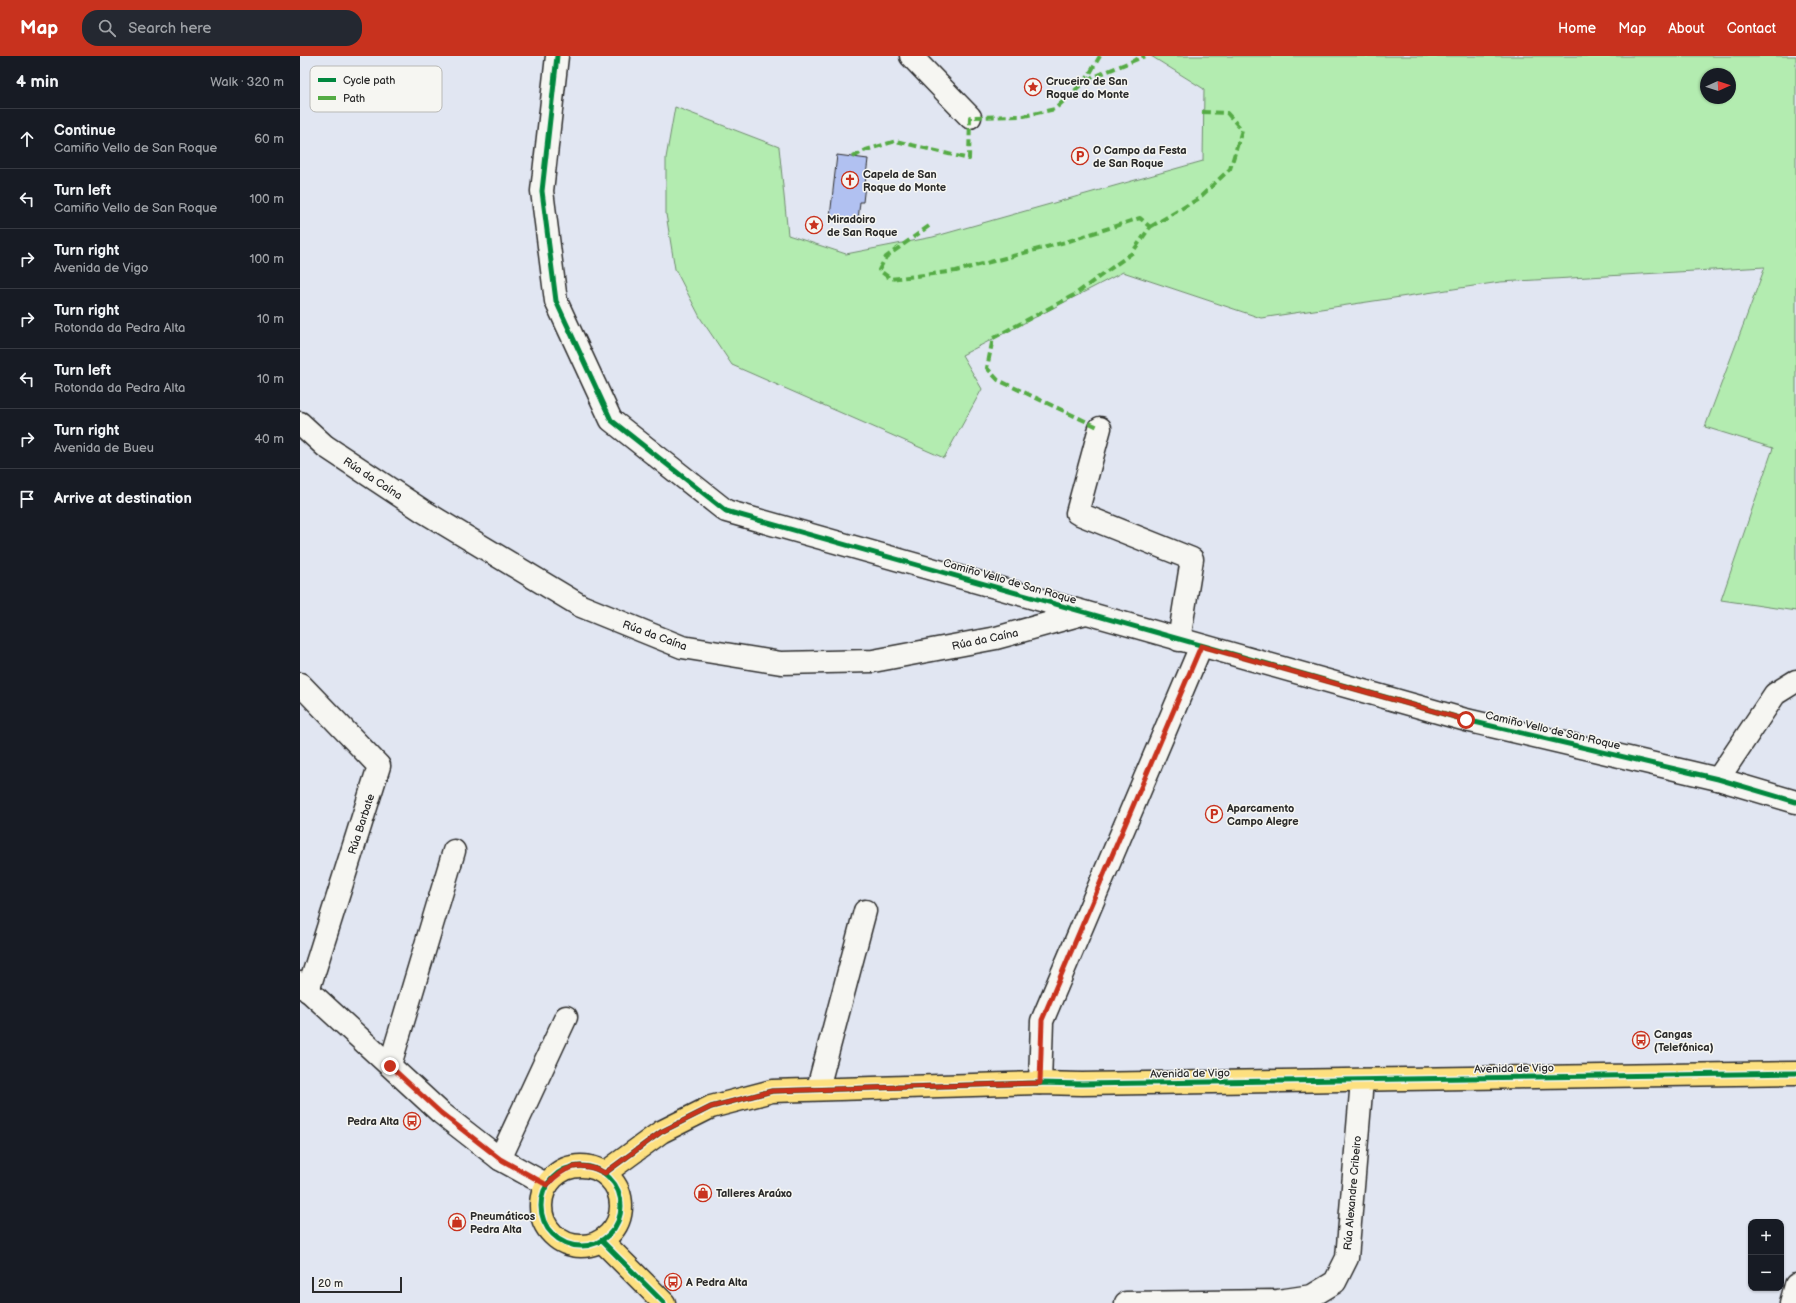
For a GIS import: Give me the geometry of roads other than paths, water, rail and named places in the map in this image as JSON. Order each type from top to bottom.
[{"type":"main road","name":"Avenida de Vigo","points":[[605,1173],[661,1132],[711,1107],[772,1091],[818,1088],[1040,1083],[1082,1084],[1796,1073]]},
{"type":"main road","points":[[580,1165],[593,1167],[605,1173],[615,1182],[620,1195],[622,1208],[616,1227],[602,1241],[590,1246],[576,1247],[563,1243],[552,1235],[545,1224],[541,1211],[542,1197],[547,1185],[556,1175],[567,1168],[580,1165]]},
{"type":"main road","points":[[602,1241],[664,1303]]},
{"type":"street","name":"Camiño Vello de San Roque","points":[[557,56],[542,191],[556,301],[611,420],[726,511],[1466,720],[1718,779],[1796,802]]},
{"type":"street","points":[[911,56],[970,117]]},
{"type":"street","name":"Rúa da Caína","points":[[300,423],[324,446],[416,507],[581,606],[682,647],[781,664],[873,661],[996,638],[1086,613]]},
{"type":"street","points":[[1100,428],[1077,513],[1192,559],[1179,640]]},
{"type":"street","points":[[1040,1083],[1042,1020],[1201,646]]},
{"type":"street","points":[[1718,779],[1775,694],[1796,681]]},
{"type":"street","name":"Rúa Barbate","points":[[300,684],[379,766],[304,987]]},
{"type":"street","points":[[390,1066],[454,852]]},
{"type":"street","points":[[818,1088],[865,911]]},
{"type":"street","points":[[304,987],[441,1113],[500,1159],[547,1185]]},
{"type":"street","points":[[500,1159],[566,1017]]},
{"type":"street","name":"Rúa Alexandre Cribeiro","points":[[1126,1303],[1278,1302],[1312,1296],[1335,1282],[1347,1258],[1362,1080]]},
{"type":"street","points":[[1791,1303],[1796,1285]]},
{"type":"place","name":"Cruceiro de San Roque do Monte","points":[[1033,87]]},
{"type":"place","name":"O Campo da Festa de San Roque","points":[[1080,156]]},
{"type":"place","name":"Capela de San Roque do Monte","points":[[850,180]]},
{"type":"place","name":"Miradoiro de San Roque","points":[[814,225]]},
{"type":"place","name":"Aparcamento Campo Alegre","points":[[1214,814]]},
{"type":"place","name":"Cangas (Telefónica)","points":[[1641,1040]]},
{"type":"place","name":"Pedra Alta","points":[[412,1121]]},
{"type":"place","name":"Talleres Araúxo","points":[[703,1193]]},
{"type":"place","name":"Pneumáticos Pedra Alta","points":[[457,1222]]},
{"type":"place","name":"A Pedra Alta","points":[[673,1282]]}]
